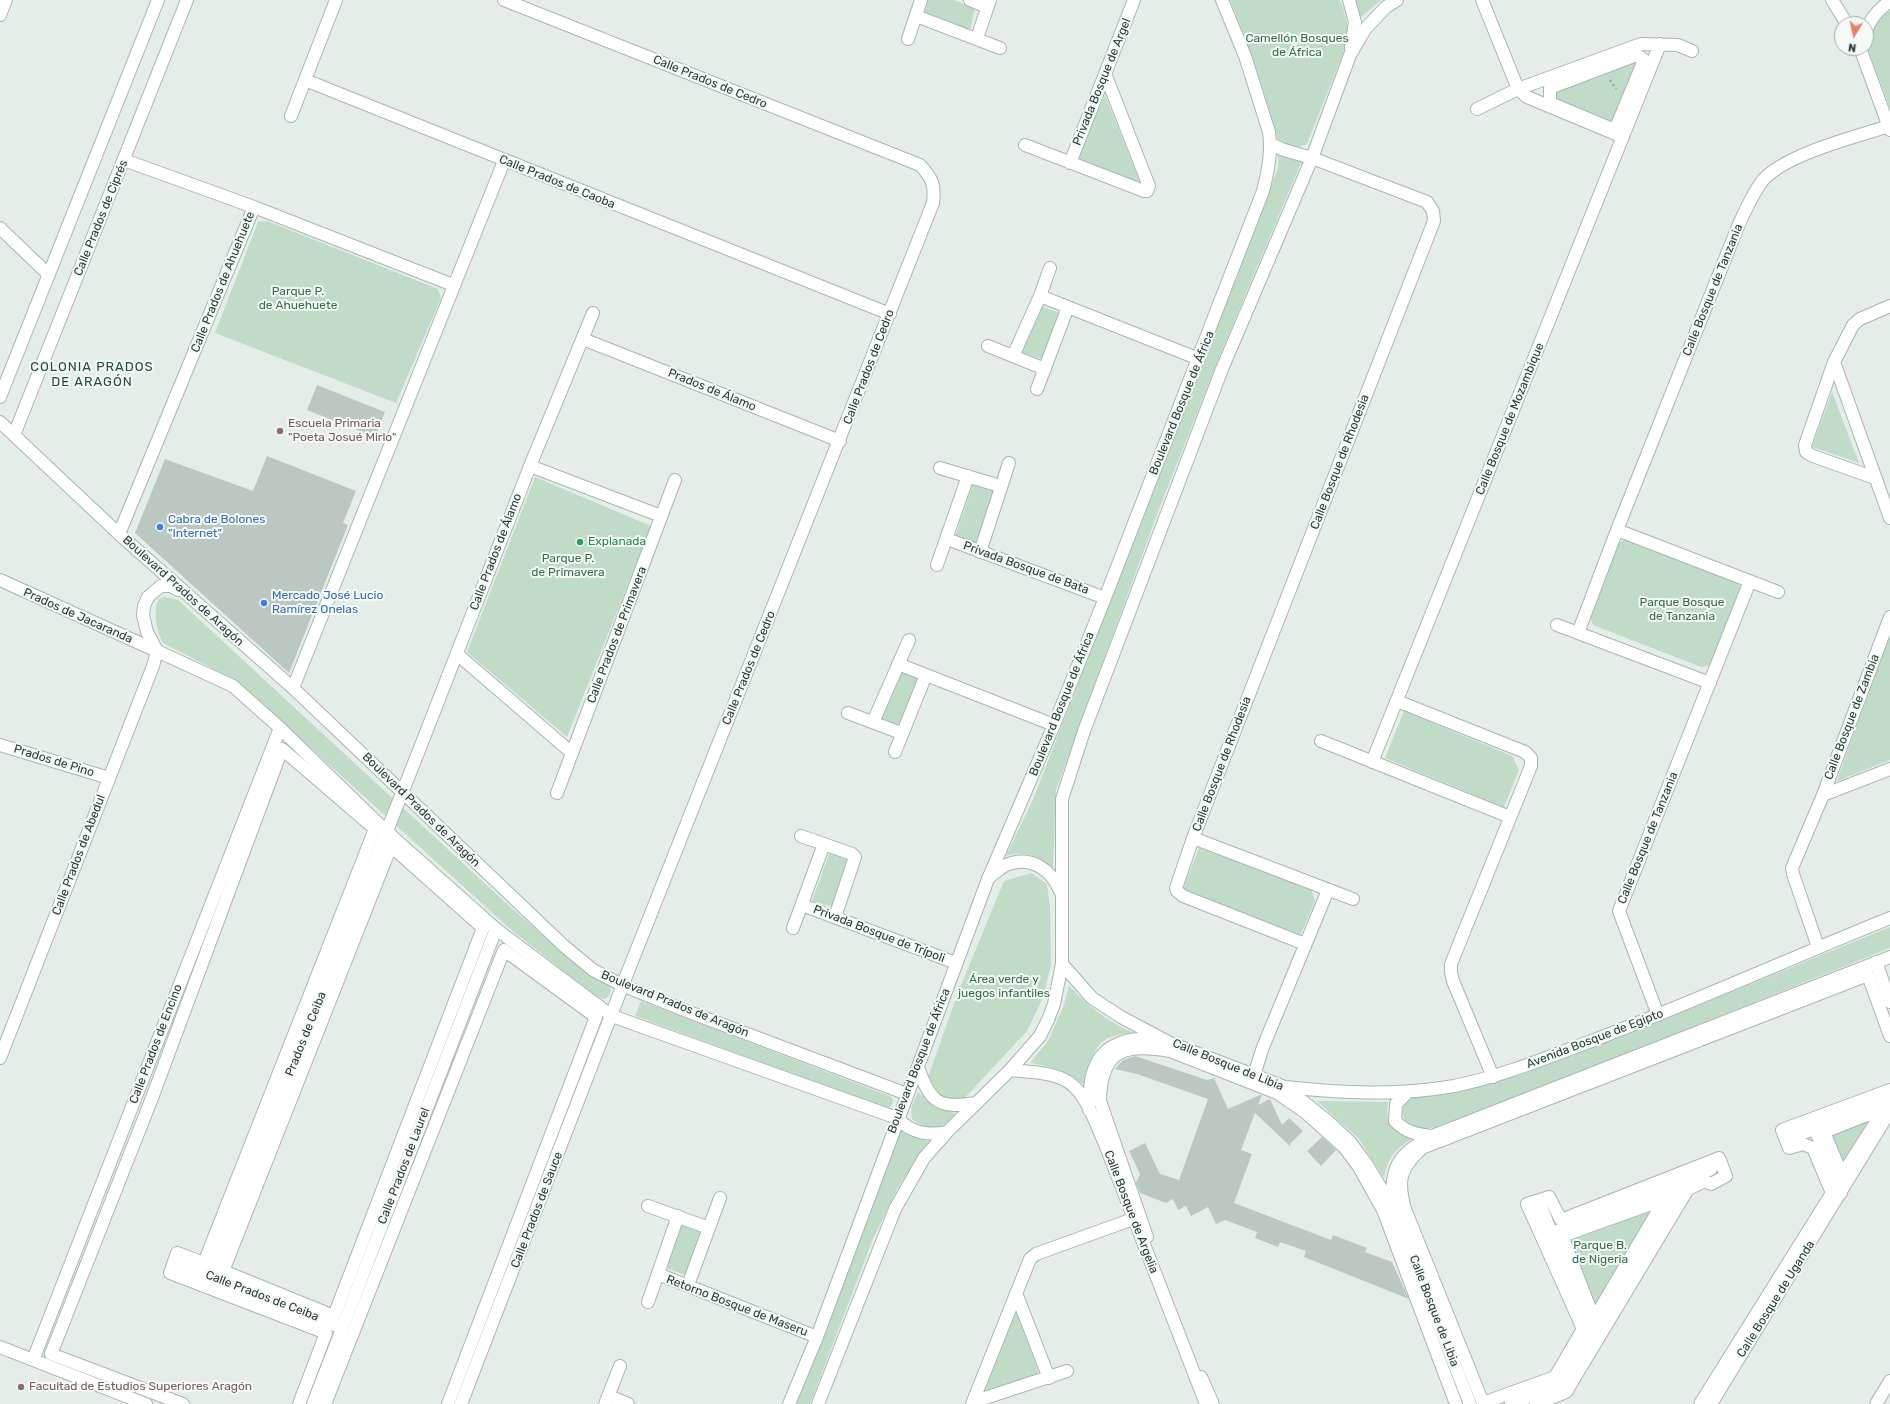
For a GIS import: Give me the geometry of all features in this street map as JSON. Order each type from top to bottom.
[{"type":"street","points":[[0,15],[6,0]]},
{"type":"street","points":[[0,397],[158,0]]},
{"type":"street","name":"Calle Prados de Ciprés","points":[[14,435],[188,0]]},
{"type":"street","points":[[291,116],[336,0]]},
{"type":"street","name":"Calle Prados de Cedro","points":[[504,0],[920,165],[930,176],[935,188],[933,203],[890,314],[612,1016]]},
{"type":"street","points":[[908,39],[921,0]]},
{"type":"street","points":[[970,0],[989,3],[977,38]]},
{"type":"street","name":"Privada Bosque de Argel","points":[[1070,163],[1106,76],[1134,0]]},
{"type":"street","name":"Boulevard Bosque de África","points":[[789,1404],[817,1337],[988,878],[1054,725],[1106,598],[1261,198],[1269,166],[1271,144],[1269,132],[1245,56],[1222,0]]},
{"type":"street","points":[[1349,0],[1355,22],[1350,55]]},
{"type":"street","points":[[1350,55],[1366,28],[1386,7],[1397,0]]},
{"type":"street","points":[[1482,0],[1518,89],[1527,97],[1623,137]]},
{"type":"street","points":[[1832,0],[1842,16]]},
{"type":"street","points":[[1874,16],[1878,9],[1890,1]]},
{"type":"street","points":[[916,16],[1000,48]]},
{"type":"street","points":[[1477,109],[1518,89],[1641,44],[1678,45],[1692,51]]},
{"type":"street","name":"Calle Bosque de Mozambique","points":[[1372,762],[1660,44]]},
{"type":"street","name":"Boulevard Bosque de África","points":[[818,1404],[895,1209],[924,1158],[947,1132],[1010,1070],[1040,1036],[1048,1020],[1054,1004],[1062,964],[1062,799],[1082,738],[1222,369],[1312,158],[1350,55]]},
{"type":"street","points":[[1637,55],[1644,60],[1615,130],[1550,103],[1550,88],[1602,68],[1637,55]]},
{"type":"street","points":[[1863,56],[1889,128]]},
{"type":"street","points":[[1025,145],[1144,191],[1148,189],[1106,76]]},
{"type":"street","name":"Calle Prados de Caoba","points":[[305,80],[504,161],[890,314]]},
{"type":"street","name":"Calle Bosque de Tanzania","points":[[1578,633],[1617,530],[1750,201],[1763,180],[1794,158],[1889,128]]},
{"type":"street","name":"Calle Bosque de Rhodesia","points":[[1271,144],[1427,202],[1433,211],[1434,221],[1177,884],[1177,891],[1180,894],[1305,944]]},
{"type":"street","points":[[124,160],[254,207]]},
{"type":"street","points":[[293,688],[453,285],[504,161]]},
{"type":"street","name":"Calle Prados de Ahuehuete","points":[[119,534],[254,207],[453,285]]},
{"type":"street","points":[[0,228],[49,275]]},
{"type":"street","points":[[1013,356],[1040,296],[1050,268]]},
{"type":"street","points":[[1040,296],[1198,359]]},
{"type":"street","points":[[1875,478],[1812,456],[1806,452],[1805,445],[1834,362],[1855,322],[1890,306]]},
{"type":"street","points":[[1037,389],[1068,307]]},
{"type":"street","name":"Calle Prados de Álamo","points":[[402,793],[530,466],[593,313]]},
{"type":"street","name":"Prados de Álamo","points":[[583,339],[840,441]]},
{"type":"street","points":[[988,346],[1044,369]]},
{"type":"street","points":[[1834,362],[1890,518]]},
{"type":"street","name":"Boulevard Prados de Aragón","points":[[0,422],[185,594],[293,688],[564,946],[593,970],[624,986],[696,1015],[907,1094]]},
{"type":"street","points":[[980,552],[1000,486],[1009,463]]},
{"type":"street","points":[[530,466],[661,516]]},
{"type":"street","points":[[940,468],[1000,486]]},
{"type":"street","points":[[937,565],[968,476]]},
{"type":"street","name":"Calle Prados de Primavera","points":[[557,793],[675,480]]},
{"type":"street","points":[[1617,530],[1778,592]]},
{"type":"street","name":"Privada Bosque de Bata","points":[[947,539],[1106,598]]},
{"type":"street","name":"Prados de Jacaranda","points":[[0,580],[157,652]]},
{"type":"street","name":"Calle Bosque de Tanzania","points":[[1658,1015],[1619,911],[1750,581]]},
{"type":"street","points":[[185,594],[172,586],[161,586],[148,597],[144,606],[143,615],[147,632],[157,652],[233,686],[280,728],[386,831],[496,929],[612,1016],[898,1118],[904,1125],[920,1133],[929,1134],[947,1132]]},
{"type":"street","name":"Calle Bosque de Zambia","points":[[1818,948],[1792,871],[1793,864],[1823,795],[1890,617]]},
{"type":"street","points":[[1557,625],[1710,683]]},
{"type":"street","points":[[873,722],[909,640]]},
{"type":"street","name":"Calle Prados de Abedul","points":[[0,1058],[153,666],[157,652]]},
{"type":"street","points":[[457,654],[572,753]]},
{"type":"street","points":[[898,664],[1054,725]]},
{"type":"street","points":[[895,752],[901,733],[926,675]]},
{"type":"street","points":[[1397,701],[1528,754],[1531,758],[1531,766],[1451,964],[1453,981],[1494,1077]]},
{"type":"street","points":[[848,713],[901,733]]},
{"type":"street","name":"Calle Prados de Encino","points":[[33,1360],[280,728]]},
{"type":"street","points":[[1321,741],[1510,817]]},
{"type":"street","name":"Prados de Pino","points":[[0,745],[108,778]]},
{"type":"street","points":[[183,1404],[51,1354],[152,1098],[282,749],[375,829],[204,1263],[178,1253],[170,1273],[326,1333],[299,1404]]},
{"type":"street","name":"Calle Bosque de Zambia","points":[[1823,795],[1890,769]]},
{"type":"street","name":"Prados de Ceiba","points":[[210,1276],[402,793]]},
{"type":"street","points":[[801,836],[852,854],[855,857],[835,917]]},
{"type":"street","name":"Calle Bosque de Rhodesia","points":[[1194,838],[1353,899]]},
{"type":"street","points":[[793,928],[824,844]]},
{"type":"street","points":[[391,846],[483,928],[334,1316],[223,1271],[391,846]]},
{"type":"street","points":[[988,878],[1005,866],[1016,862],[1031,863],[1050,873],[1061,894]]},
{"type":"street","points":[[1254,1075],[1305,944],[1328,890]]},
{"type":"street","name":"Privada Bosque de Trípoli","points":[[802,906],[956,963]]},
{"type":"street","name":"Avenida Bosque de Egipto","points":[[1285,1087],[1323,1091],[1386,1093],[1452,1086],[1494,1077],[1658,1015],[1890,918]]},
{"type":"street","name":"Calle Prados de Laurel","points":[[313,1404],[496,929]]},
{"type":"street","points":[[325,1404],[504,950],[596,1017],[448,1404]]},
{"type":"street","points":[[1393,1207],[1392,1190],[1395,1168],[1403,1155],[1432,1136],[1890,957]]},
{"type":"street","points":[[1876,962],[1890,1002]]},
{"type":"street","name":"Calle Bosque de Libia","points":[[1062,964],[1092,998],[1121,1017],[1168,1042],[1285,1087],[1330,1123],[1350,1142],[1365,1162],[1393,1207],[1470,1404]]},
{"type":"street","points":[[1536,1404],[1566,1392],[1688,1189],[1705,1181],[1711,1184],[1726,1176],[1719,1158],[1561,1220],[1549,1197],[1527,1204],[1583,1329],[1555,1377],[1483,1402],[1405,1209],[1401,1193],[1402,1176],[1409,1160],[1422,1148],[1868,975],[1890,1036]]},
{"type":"street","name":"Calle Prados de Sauce","points":[[461,1404],[612,1016]]},
{"type":"street","points":[[1090,1110],[1091,1083],[1095,1067],[1105,1052],[1120,1042],[1144,1038],[1168,1042]]},
{"type":"street","points":[[1213,1404],[1188,1346],[1150,1244],[1100,1101],[1101,1081],[1110,1060],[1128,1049],[1152,1048],[1170,1051],[1277,1093],[1305,1112],[1344,1148],[1359,1167],[1383,1210],[1456,1404]]},
{"type":"street","points":[[918,1067],[927,1092],[934,1099],[953,1106],[976,1103]]},
{"type":"street","name":"Calle Bosque de Argelia","points":[[1010,1070],[1049,1074],[1066,1080],[1077,1088],[1090,1110],[1105,1144],[1206,1404]]},
{"type":"street","points":[[1700,1404],[1832,1193],[1813,1148],[1803,1144],[1789,1148],[1782,1130],[1890,1090]]},
{"type":"street","points":[[1409,1091],[1396,1104],[1395,1122],[1412,1134],[1432,1136]]},
{"type":"street","points":[[1793,1137],[1890,1100]]},
{"type":"street","points":[[1884,1108],[1880,1115],[1842,1175],[1824,1132],[1884,1108]]},
{"type":"street","name":"Calle Bosque de Uganda","points":[[1711,1404],[1890,1111]]},
{"type":"street","points":[[1815,1129],[1841,1193]]},
{"type":"street","points":[[1557,1235],[1712,1169]]},
{"type":"street","points":[[1511,1404],[1560,1385],[1684,1182]]},
{"type":"street","points":[[688,1286],[720,1198]]},
{"type":"street","points":[[1541,1207],[1557,1235],[1594,1320],[1665,1199],[1557,1235]]},
{"type":"street","points":[[648,1206],[709,1228]]},
{"type":"street","points":[[648,1302],[678,1216]]},
{"type":"street","points":[[972,1403],[1028,1262],[1033,1256],[1133,1219]]},
{"type":"street","points":[[1557,1235],[1592,1334]]},
{"type":"street","name":"Calle Prados de Ceiba","points":[[181,1266],[342,1328]]},
{"type":"street","name":"Retorno Bosque de Maseru","points":[[658,1274],[817,1337]]},
{"type":"street","points":[[1016,1293],[1049,1378]]},
{"type":"street","points":[[0,1347],[146,1404]]},
{"type":"street","points":[[620,1366],[607,1400],[628,1404]]},
{"type":"street","points":[[972,1403],[1067,1371]]},
{"type":"street","points":[[1876,1404],[1890,1381]]},
{"type":"path","points":[[1602,68],[1617,91],[1627,101]]},
{"type":"green space","points":[[928,0],[954,0],[975,8],[970,31],[924,15]]},
{"type":"green space","name":"Camellón Bosques de África","points":[[1230,0],[1339,0],[1343,7],[1350,36],[1307,144],[1293,149],[1279,144],[1257,71]]},
{"type":"green space","points":[[1354,0],[1381,0],[1361,17]]},
{"type":"green space","points":[[1890,10],[1890,108],[1870,56],[1874,56],[1874,25],[1876,19]]},
{"type":"green space","points":[[1644,60],[1615,130],[1550,103],[1550,88],[1602,68]]},
{"type":"green space","points":[[1105,95],[1141,185],[1075,159]]},
{"type":"green space","points":[[1275,152],[1303,158],[1220,355],[1159,509],[1056,790],[1053,868],[1037,858],[1026,854],[1013,854],[1006,856],[1032,802],[1278,168],[1278,158]]},
{"type":"green space","name":"Parque P. de Ahuehuete","points":[[267,221],[438,289],[441,298],[396,403],[215,333],[258,222]]},
{"type":"green space","points":[[1040,306],[1060,313],[1042,359],[1020,352]]},
{"type":"green space","points":[[1832,392],[1859,463],[1812,447]]},
{"type":"green space","name":"Parque P. de Primavera","points":[[535,477],[651,526],[567,737],[467,652]]},
{"type":"green space","points":[[973,484],[994,491],[977,545],[955,537]]},
{"type":"green space","name":"Parque Bosque de Tanzania","points":[[1626,539],[1737,582],[1741,589],[1711,665],[1701,667],[1593,625],[1590,616],[1618,544]]},
{"type":"green space","points":[[165,597],[178,600],[506,903],[587,974],[609,985],[611,991],[608,997],[604,999],[597,997],[509,928],[237,681],[163,643],[157,627],[156,609],[159,599]]},
{"type":"green space","points":[[1890,633],[1890,760],[1837,781]]},
{"type":"green space","points":[[900,672],[919,679],[898,729],[880,722]]},
{"type":"green space","points":[[1404,711],[1512,756],[1519,770],[1504,807],[1385,758]]},
{"type":"green space","points":[[1199,848],[1311,888],[1315,901],[1300,936],[1183,889]]},
{"type":"green space","points":[[831,849],[850,856],[833,907],[812,901]]},
{"type":"green space","name":"Área verde y juegos infantiles","points":[[1031,873],[1047,884],[1050,907],[1051,965],[1043,998],[1027,1031],[960,1103],[940,1095],[926,1083],[959,990],[1004,881]]},
{"type":"green space","points":[[1890,927],[1890,948],[1523,1095],[1432,1128],[1422,1129],[1406,1123],[1402,1113],[1404,1104],[1411,1098],[1449,1093],[1551,1063],[1639,1030]]},
{"type":"green space","points":[[1069,986],[1098,1012],[1133,1033],[1114,1036],[1104,1040],[1099,1045],[1092,1058],[1086,1088],[1081,1082],[1068,1074],[1053,1068],[1030,1063],[1048,1041],[1064,1005]]},
{"type":"green space","points":[[641,1001],[892,1097],[893,1103],[890,1107],[886,1108],[635,1016]]},
{"type":"green space","points":[[918,1092],[935,1106],[957,1114],[946,1124],[936,1128],[931,1128],[919,1123],[912,1119],[911,1108]]},
{"type":"green space","points":[[1317,1101],[1388,1102],[1387,1110],[1391,1125],[1411,1139],[1400,1147],[1390,1159],[1384,1178],[1359,1139]]},
{"type":"green space","points":[[1883,1109],[1843,1173],[1825,1132]]},
{"type":"green space","points":[[903,1128],[915,1138],[930,1141],[897,1189],[873,1239],[810,1404],[796,1404],[849,1254],[890,1154]]},
{"type":"green space","name":"Parque B. de Nigeria","points":[[1665,1199],[1594,1319],[1562,1236]]},
{"type":"green space","points":[[680,1225],[701,1232],[685,1275],[666,1268]]},
{"type":"green space","points":[[1017,1309],[1039,1374],[983,1391]]},
{"type":"building","points":[[317,385],[385,412],[375,437],[307,410]]},
{"type":"building","name":"Mercado José Lucio Ramírez Onelas","points":[[267,456],[356,491],[343,523],[348,525],[289,673],[135,533],[165,459],[253,491]]},
{"type":"building","points":[[1135,1056],[1207,1080],[1214,1078],[1228,1109],[1260,1095],[1262,1095],[1258,1105],[1270,1099],[1282,1125],[1289,1118],[1303,1131],[1290,1144],[1291,1147],[1255,1113],[1241,1150],[1252,1154],[1234,1203],[1331,1240],[1333,1235],[1367,1248],[1365,1252],[1392,1262],[1409,1299],[1304,1257],[1306,1251],[1280,1242],[1278,1247],[1255,1238],[1257,1232],[1225,1220],[1216,1224],[1208,1207],[1191,1216],[1186,1206],[1178,1210],[1173,1199],[1166,1203],[1140,1193],[1136,1183],[1140,1174],[1129,1151],[1145,1143],[1160,1174],[1179,1180],[1208,1099],[1137,1074],[1115,1069],[1123,1060]]},
{"type":"building","points":[[1322,1137],[1336,1150],[1321,1166],[1307,1151]]},
{"type":"place","name":"Escuela Primaria \"Poeta Josué Mirlo\"","points":[[280,431]]},
{"type":"place","name":"Cabra de Bolones \"Internet\"","points":[[160,527]]},
{"type":"place","name":"Explanada","points":[[580,542]]},
{"type":"place","name":"Mercado José Lucio Ramírez Onelas","points":[[264,603]]},
{"type":"place","name":"Facultad de Estudios Superiores Aragón","points":[[21,1387]]},
{"type":"district","name":"COLONIA PRADOS DE ARAGÓN","points":[[92,374]]}]
